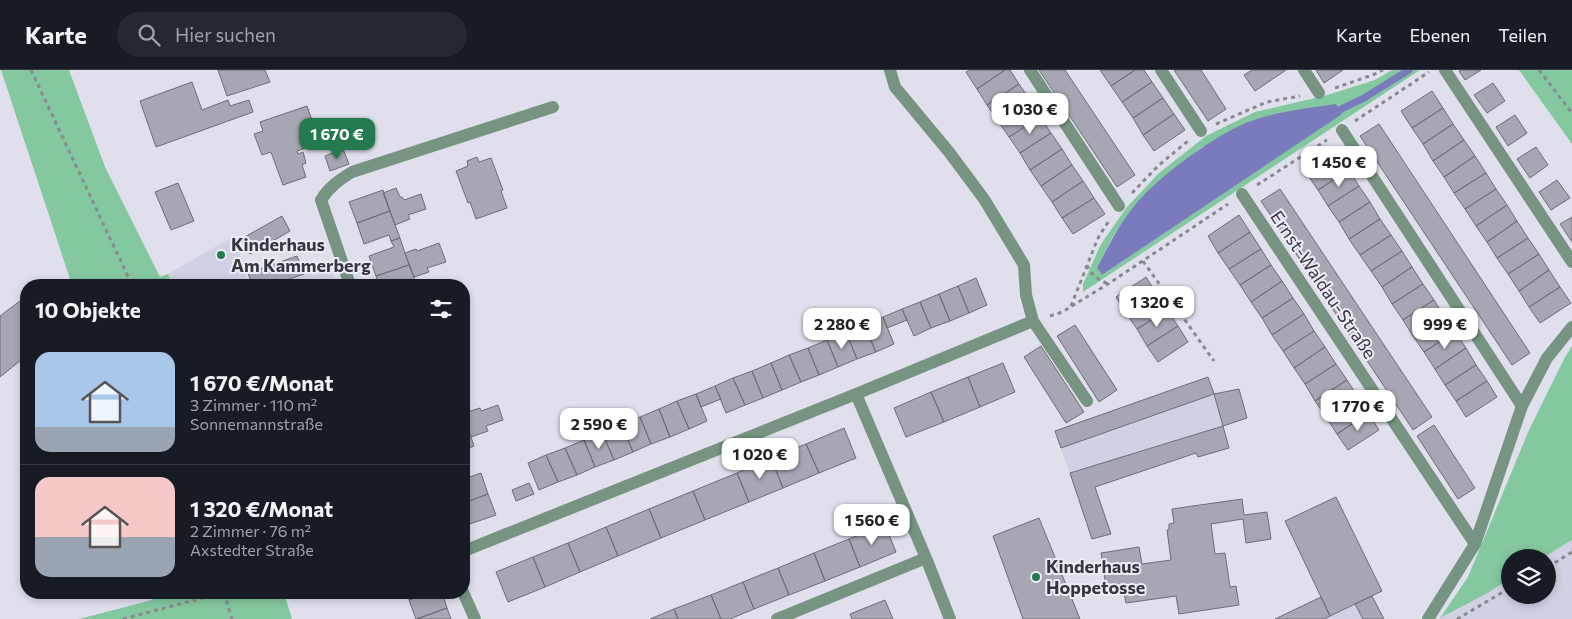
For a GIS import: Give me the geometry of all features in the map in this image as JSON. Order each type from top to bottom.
[{"type":"street","points":[[890,70],[895,87],[949,152],[984,199],[1024,265],[1026,295],[1032,321],[1053,348],[1087,401]]},
{"type":"street","points":[[1030,70],[1119,206]]},
{"type":"street","points":[[1161,70],[1201,131]]},
{"type":"street","points":[[1304,70],[1319,93]]},
{"type":"street","points":[[1445,70],[1572,262]]},
{"type":"street","points":[[348,279],[321,200],[327,190],[337,180],[352,172],[553,106]]},
{"type":"street","points":[[1342,130],[1522,406]]},
{"type":"street","name":"Ernst-Waldau-Straße","points":[[1242,194],[1475,544]]},
{"type":"street","points":[[470,549],[856,394],[1032,321]]},
{"type":"street","points":[[1428,619],[1475,544],[1522,406],[1546,358],[1572,327]]},
{"type":"street","points":[[856,394],[950,619]]},
{"type":"street","points":[[777,619],[926,558]]},
{"type":"street","points":[[466,599],[475,619]]},
{"type":"path","points":[[31,70],[129,279]]},
{"type":"path","points":[[1071,307],[1098,238],[1119,206],[1159,165],[1201,131],[1267,102],[1319,93],[1383,70]]},
{"type":"path","points":[[1539,70],[1572,113]]},
{"type":"path","points":[[1143,261],[1214,361]]},
{"type":"path","points":[[1087,264],[1089,271],[1096,278],[1108,284]]},
{"type":"path","points":[[1556,562],[1572,552]]},
{"type":"path","points":[[1457,619],[1501,593]]},
{"type":"path","points":[[124,619],[202,599]]},
{"type":"path","points":[[227,599],[232,619]]},
{"type":"shaded area","name":"Kinderhaus Am Kammerberg","points":[[234,236],[247,279],[170,279],[168,274]]},
{"type":"shaded area","points":[[330,265],[335,279],[292,279]]},
{"type":"shaded area","points":[[1208,377],[1214,394],[1239,389],[1247,418],[1223,426],[1229,448],[1198,457],[1196,453],[1095,487],[1111,534],[1092,539],[1055,431]]},
{"type":"shaded area","points":[[1572,540],[1572,619],[1439,619],[1501,585],[1501,604],[1556,604],[1556,550]]},
{"type":"shaded area","points":[[1372,596],[1384,619],[1275,619],[1321,597],[1330,616]]},
{"type":"green space","points":[[1,70],[69,70],[105,167],[160,277],[168,274],[170,279],[70,279]]},
{"type":"green space","points":[[1392,70],[1420,70],[1083,292],[1083,284],[1101,244],[1127,207],[1159,173],[1206,136],[1255,112],[1324,96],[1375,80]],"holes":[[[1341,114],[1102,275],[1097,268],[1112,238],[1134,206],[1152,188],[1202,147]]]},
{"type":"green space","points":[[1519,70],[1572,70],[1572,144]]},
{"type":"green space","points":[[1572,346],[1572,540],[1556,550],[1501,549],[1501,585],[1440,618],[1468,577],[1529,430]]},
{"type":"green space","points":[[286,599],[292,619],[79,619],[152,600]]},
{"type":"water","points":[[1336,104],[1342,114],[1102,275],[1097,268],[1114,236],[1134,206],[1169,172],[1198,151],[1226,133],[1250,121],[1286,112]]},
{"type":"building","points":[[218,70],[265,70],[270,82],[227,96]]},
{"type":"building","points":[[970,70],[1005,70],[977,89],[966,72]]},
{"type":"building","points":[[1005,70],[1010,70],[1019,84],[987,105],[977,89]]},
{"type":"building","points":[[1039,70],[1065,70],[1135,175],[1117,187]]},
{"type":"building","points":[[1100,70],[1135,70],[1111,86]]},
{"type":"building","points":[[1135,70],[1144,70],[1152,82],[1122,102],[1111,86]]},
{"type":"building","points":[[1174,70],[1201,70],[1226,109],[1208,121]]},
{"type":"building","points":[[1252,70],[1286,70],[1255,91],[1244,75]]},
{"type":"building","points":[[1316,70],[1343,70],[1324,83]]},
{"type":"building","points":[[1481,70],[1465,80],[1459,71]]},
{"type":"building","points":[[192,82],[202,110],[228,100],[230,106],[249,100],[253,112],[156,147],[140,101]]},
{"type":"building","points":[[1152,82],[1163,98],[1133,118],[1122,102]]},
{"type":"building","points":[[1493,83],[1505,101],[1487,113],[1474,95]]},
{"type":"building","points":[[1019,84],[1030,100],[998,121],[987,105]]},
{"type":"building","points":[[1432,91],[1443,108],[1412,128],[1401,111]]},
{"type":"building","points":[[1163,98],[1174,114],[1143,135],[1133,118]]},
{"type":"building","points":[[1030,100],[1040,117],[1009,137],[998,121]]},
{"type":"building","points":[[307,106],[320,143],[297,151],[298,154],[303,152],[306,163],[302,165],[306,177],[283,185],[271,152],[262,155],[254,134],[263,131],[260,122]]},
{"type":"building","points":[[1443,108],[1453,124],[1423,144],[1412,128]]},
{"type":"building","points":[[1174,114],[1185,130],[1154,151],[1143,135]]},
{"type":"building","points":[[1515,115],[1527,133],[1508,146],[1496,127]]},
{"type":"building","points":[[1040,117],[1051,133],[1020,153],[1009,137]]},
{"type":"building","points":[[1379,124],[1530,353],[1512,365],[1360,136]]},
{"type":"building","points":[[1453,124],[1464,140],[1433,161],[1423,144]]},
{"type":"building","points":[[1051,133],[1062,149],[1030,170],[1020,153]]},
{"type":"building","points":[[1464,140],[1475,156],[1444,177],[1433,161]]},
{"type":"building","points":[[1536,147],[1548,165],[1530,178],[1517,159]]},
{"type":"building","points":[[343,149],[349,164],[330,171],[325,156]]},
{"type":"building","points":[[1062,149],[1072,165],[1041,186],[1030,170]]},
{"type":"building","points":[[1338,154],[1349,170],[1318,190],[1307,174]]},
{"type":"building","points":[[1475,156],[1486,173],[1454,193],[1444,177]]},
{"type":"building","points":[[477,157],[479,162],[491,158],[503,190],[501,191],[507,208],[476,219],[456,171],[468,166],[467,161]]},
{"type":"building","points":[[1072,165],[1083,181],[1052,202],[1041,186]]},
{"type":"building","points":[[1349,170],[1359,186],[1328,206],[1318,190]]},
{"type":"building","points":[[1486,173],[1496,189],[1465,209],[1454,193]]},
{"type":"building","points":[[1557,180],[1570,198],[1551,210],[1539,192]]},
{"type":"building","points":[[1083,181],[1094,198],[1062,218],[1052,202]]},
{"type":"building","points":[[178,183],[194,221],[171,230],[155,192]]},
{"type":"building","points":[[1359,186],[1370,202],[1339,222],[1328,206]]},
{"type":"building","points":[[396,188],[400,197],[404,200],[421,194],[426,209],[408,215],[410,219],[395,225],[383,193]]},
{"type":"building","points":[[1280,189],[1432,417],[1413,430],[1261,201]]},
{"type":"building","points":[[1496,189],[1507,205],[1476,226],[1465,209]]},
{"type":"building","points":[[383,190],[390,211],[357,223],[349,202]]},
{"type":"building","points":[[1094,198],[1105,214],[1073,234],[1062,218]]},
{"type":"building","points":[[1370,202],[1380,219],[1349,239],[1339,222]]},
{"type":"building","points":[[1507,205],[1517,221],[1487,242],[1476,226]]},
{"type":"building","points":[[390,211],[400,238],[391,241],[389,235],[364,244],[357,223]]},
{"type":"building","points":[[1239,215],[1250,232],[1218,253],[1208,236]]},
{"type":"building","points":[[282,216],[290,231],[250,254],[241,239]]},
{"type":"building","points":[[1572,217],[1572,242],[1560,224]]},
{"type":"building","points":[[1380,219],[1391,235],[1360,255],[1349,239]]},
{"type":"building","points":[[1517,221],[1528,238],[1497,258],[1487,242]]},
{"type":"building","points":[[1250,232],[1261,249],[1229,269],[1218,253]]},
{"type":"building","points":[[1391,235],[1402,251],[1371,271],[1360,255]]},
{"type":"building","points":[[400,238],[409,265],[376,276],[369,256],[394,247],[391,241]]},
{"type":"building","points":[[1528,238],[1539,254],[1508,274],[1497,258]]},
{"type":"building","points":[[439,243],[446,262],[427,268],[429,272],[414,277],[405,253]]},
{"type":"building","points":[[1261,249],[1271,265],[1240,285],[1229,269]]},
{"type":"building","points":[[1402,251],[1412,267],[1382,287],[1371,271]]},
{"type":"building","points":[[1539,254],[1549,270],[1519,291],[1508,274]]},
{"type":"building","points":[[297,256],[304,274],[289,279],[250,279],[248,273]]},
{"type":"building","points":[[409,265],[415,279],[377,279],[376,276]]},
{"type":"building","points":[[1271,265],[1282,281],[1251,302],[1240,285]]},
{"type":"building","points":[[1412,267],[1423,284],[1392,304],[1382,287]]},
{"type":"building","points":[[1549,270],[1560,287],[1529,307],[1519,291]]},
{"type":"building","points":[[1146,277],[1156,293],[1126,313],[1116,297]]},
{"type":"building","points":[[976,278],[987,305],[969,313],[958,286]]},
{"type":"building","points":[[1282,281],[1293,298],[1262,318],[1251,302]]},
{"type":"building","points":[[1423,284],[1434,300],[1403,320],[1392,304]]},
{"type":"building","points":[[958,286],[969,313],[950,321],[939,294]]},
{"type":"building","points":[[1560,287],[1571,303],[1540,323],[1529,307]]},
{"type":"building","points":[[1156,293],[1167,310],[1137,329],[1126,313]]},
{"type":"building","points":[[939,294],[950,321],[931,328],[920,302]]},
{"type":"building","points":[[1293,298],[1304,314],[1272,335],[1262,318]]},
{"type":"building","points":[[1434,300],[1444,316],[1413,336],[1403,320]]},
{"type":"building","points":[[20,301],[20,361],[0,377],[0,316]]},
{"type":"building","points":[[920,302],[931,328],[914,336],[902,309]]},
{"type":"building","points":[[902,309],[907,320],[887,328],[883,317]]},
{"type":"building","points":[[1167,310],[1178,326],[1147,346],[1137,329]]},
{"type":"building","points":[[1304,314],[1314,331],[1283,351],[1272,335]]},
{"type":"building","points":[[1444,316],[1455,332],[1424,352],[1413,336]]},
{"type":"building","points":[[883,317],[894,344],[876,352],[864,325]]},
{"type":"building","points":[[864,325],[876,352],[857,359],[846,332]]},
{"type":"building","points":[[1075,325],[1117,390],[1099,402],[1057,336]]},
{"type":"building","points":[[1178,326],[1188,342],[1158,362],[1147,346]]},
{"type":"building","points":[[1314,331],[1325,347],[1294,368],[1283,351]]},
{"type":"building","points":[[846,332],[857,359],[838,367],[827,340]]},
{"type":"building","points":[[1455,332],[1466,348],[1435,369],[1424,352]]},
{"type":"building","points":[[827,340],[838,367],[819,375],[808,348]]},
{"type":"building","points":[[1041,346],[1084,412],[1066,423],[1024,357]]},
{"type":"building","points":[[1325,347],[1336,364],[1305,384],[1294,368]]},
{"type":"building","points":[[808,348],[819,375],[801,382],[789,355]]},
{"type":"building","points":[[1466,348],[1476,365],[1445,385],[1435,369]]},
{"type":"building","points":[[789,355],[801,382],[782,390],[771,363]]},
{"type":"building","points":[[771,363],[782,390],[763,398],[752,371]]},
{"type":"building","points":[[1003,363],[1015,392],[980,407],[968,377]]},
{"type":"building","points":[[1336,364],[1347,380],[1315,401],[1305,384]]},
{"type":"building","points":[[1476,365],[1487,381],[1456,401],[1445,385]]},
{"type":"building","points":[[752,371],[763,398],[745,405],[733,378]]},
{"type":"building","points":[[968,377],[980,407],[944,422],[931,392]]},
{"type":"building","points":[[1208,377],[1214,394],[1061,448],[1055,431]]},
{"type":"building","points":[[733,378],[745,405],[726,413],[715,386]]},
{"type":"building","points":[[1347,380],[1358,397],[1326,417],[1315,401]]},
{"type":"building","points":[[1487,381],[1497,397],[1466,417],[1456,401]]},
{"type":"building","points":[[715,386],[721,399],[701,407],[696,394]]},
{"type":"building","points":[[1239,389],[1247,418],[1223,426],[1214,394]]},
{"type":"building","points":[[931,392],[944,422],[906,437],[894,408]]},
{"type":"building","points":[[696,394],[707,421],[689,429],[677,401]]},
{"type":"building","points":[[1358,397],[1368,413],[1337,434],[1326,417]]},
{"type":"building","points":[[677,401],[689,429],[670,437],[659,409]]},
{"type":"building","points":[[498,405],[503,420],[486,426],[488,431],[471,437],[470,411],[480,408],[481,411]]},
{"type":"building","points":[[659,409],[670,437],[651,444],[640,417]]},
{"type":"building","points":[[1368,413],[1379,430],[1348,450],[1337,434]]},
{"type":"building","points":[[640,417],[651,444],[633,452],[621,424]]},
{"type":"building","points":[[621,424],[633,452],[614,460],[602,432]]},
{"type":"building","points":[[1434,425],[1475,488],[1458,499],[1417,436]]},
{"type":"building","points":[[1223,426],[1229,448],[1198,457],[1196,453],[1095,487],[1111,534],[1092,539],[1070,473]]},
{"type":"building","points":[[844,428],[856,458],[819,473],[806,444]]},
{"type":"building","points":[[602,432],[614,460],[595,467],[584,440]]},
{"type":"building","points":[[470,434],[474,446],[470,448]]},
{"type":"building","points":[[584,440],[595,467],[577,475],[565,448]]},
{"type":"building","points":[[806,444],[819,473],[783,488],[771,458]]},
{"type":"building","points":[[565,448],[577,475],[558,482],[546,455]]},
{"type":"building","points":[[546,455],[558,482],[539,490],[528,463]]},
{"type":"building","points":[[771,458],[783,488],[749,502],[737,473]]},
{"type":"building","points":[[481,473],[488,494],[470,501],[470,477]]},
{"type":"building","points":[[737,473],[749,502],[705,520],[693,491]]},
{"type":"building","points":[[529,483],[534,494],[516,501],[512,490]]},
{"type":"building","points":[[693,491],[705,520],[661,538],[649,509]]},
{"type":"building","points":[[488,494],[496,515],[470,524],[470,501]]},
{"type":"building","points":[[1336,497],[1382,591],[1330,616],[1285,521]]},
{"type":"building","points":[[1242,499],[1244,515],[1267,512],[1271,539],[1246,543],[1243,519],[1211,524],[1215,554],[1225,553],[1230,587],[1236,586],[1239,605],[1179,614],[1176,596],[1126,603],[1124,592],[1107,594],[1101,553],[1139,547],[1142,564],[1171,560],[1167,530],[1169,530],[1169,524],[1174,523],[1172,509]]},
{"type":"building","points":[[649,509],[661,538],[618,556],[606,527]]},
{"type":"building","name":"Kinderhaus Hoppetosse","points":[[1039,518],[1080,619],[1023,619],[993,536]]},
{"type":"building","points":[[885,525],[896,552],[860,567],[849,539]]},
{"type":"building","points":[[606,527],[618,556],[580,572],[568,543]]},
{"type":"building","points":[[849,539],[860,567],[825,581],[814,553]]},
{"type":"building","points":[[568,543],[580,572],[545,587],[533,557]]},
{"type":"building","points":[[814,553],[825,581],[789,595],[778,568]]},
{"type":"building","points":[[533,557],[545,587],[508,602],[496,572]]},
{"type":"building","points":[[778,568],[789,595],[754,609],[743,582]]},
{"type":"building","points":[[743,582],[754,609],[730,619],[721,619],[711,595]]},
{"type":"building","points":[[711,595],[721,619],[678,619],[674,609]]},
{"type":"building","points":[[1372,596],[1384,619],[1363,619],[1355,604]]},
{"type":"building","points":[[1321,597],[1330,616],[1324,619],[1275,619]]},
{"type":"building","points":[[444,599],[447,608],[416,619],[409,600]]},
{"type":"building","points":[[885,600],[893,619],[852,619],[850,614]]},
{"type":"building","points":[[447,608],[451,619],[417,619]]},
{"type":"building","points":[[674,609],[678,619],[650,619]]},
{"type":"waterway","points":[[1331,114],[1364,98],[1409,70]]},
{"type":"place","name":"Kinderhaus Am Kammerberg","points":[[221,255]]},
{"type":"place","name":"Kinderhaus Hoppetosse","points":[[1036,577]]}]
